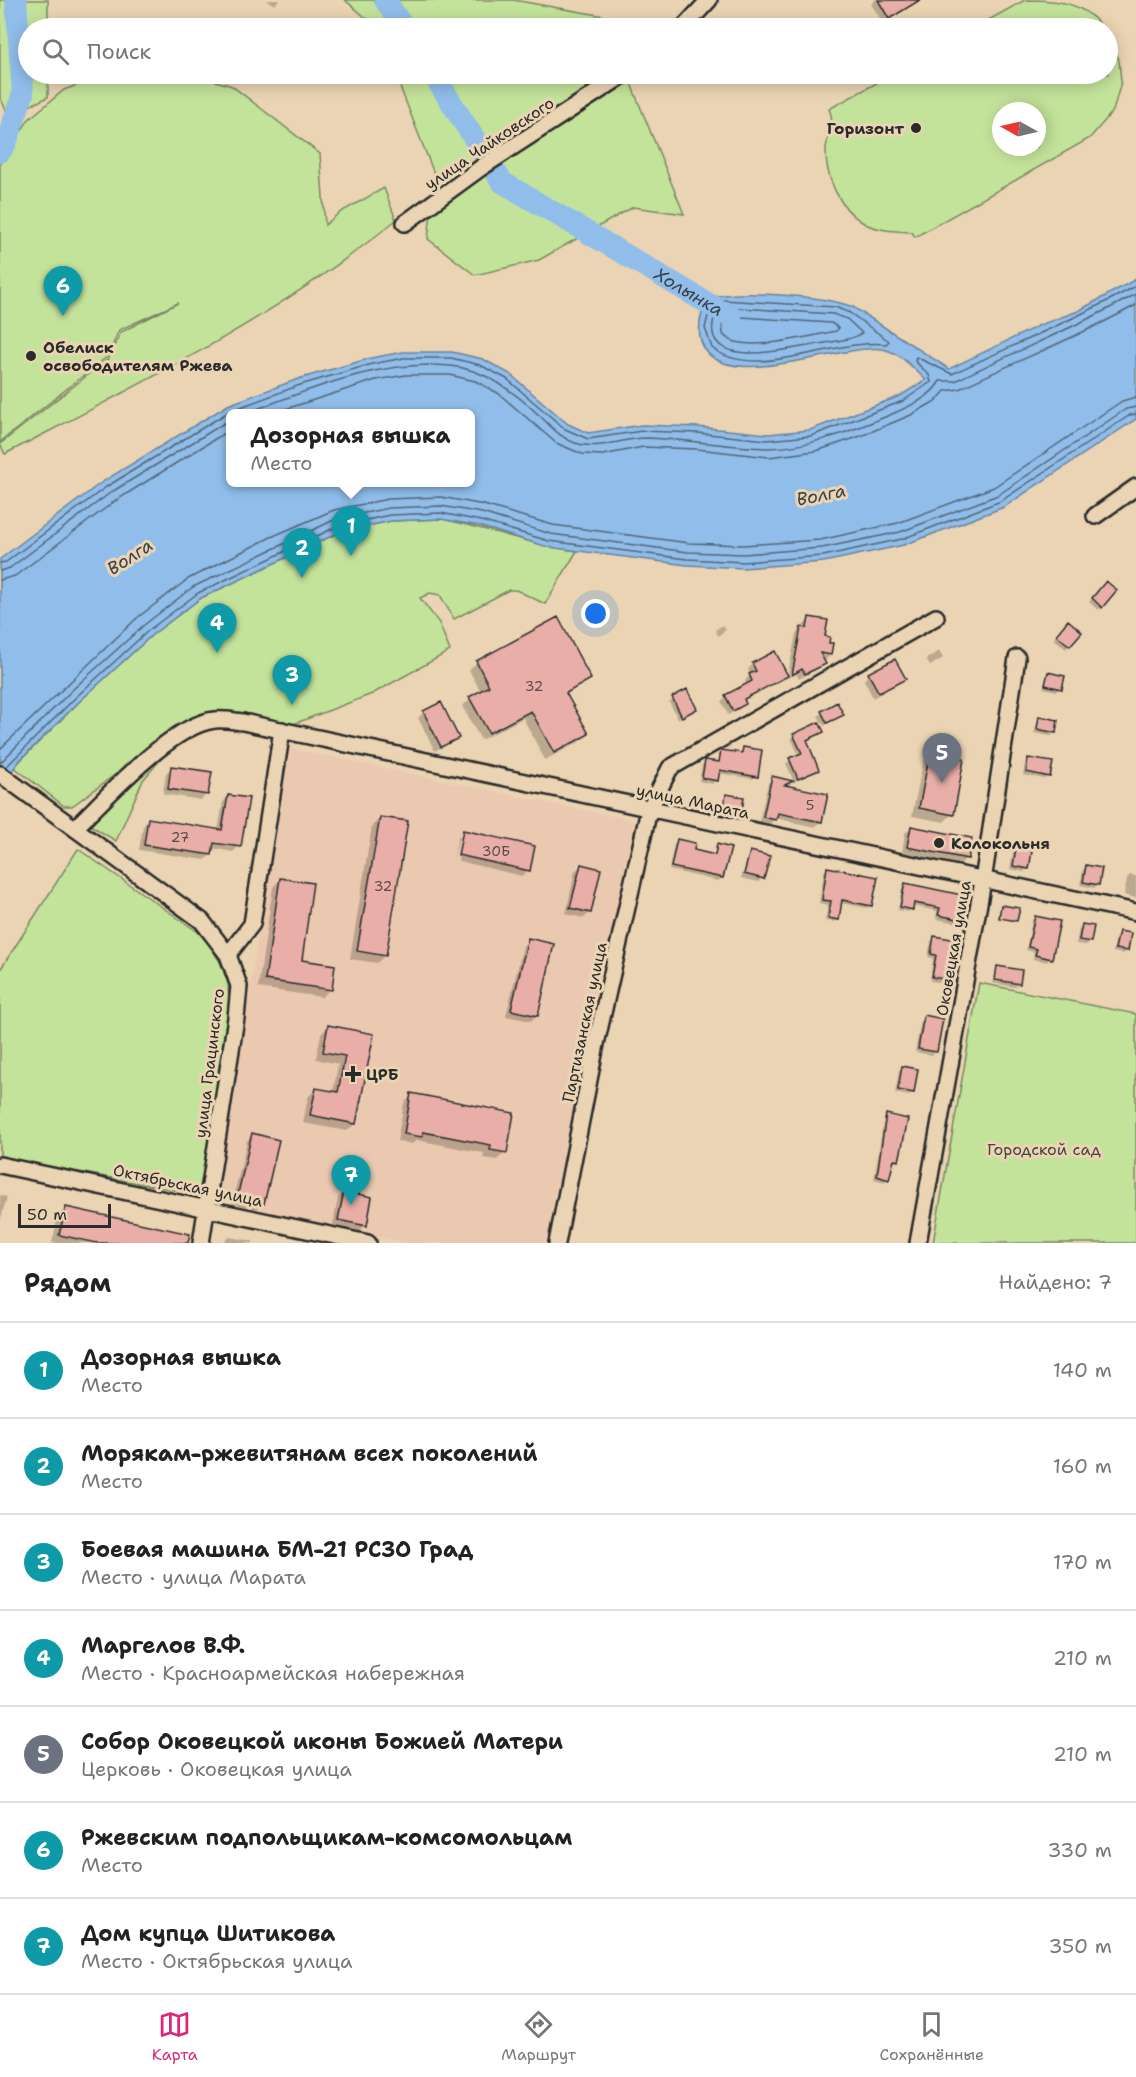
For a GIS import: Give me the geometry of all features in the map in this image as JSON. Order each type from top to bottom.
[{"type":"street","points":[[692,18],[708,0]]},
{"type":"street","name":"улица Чайковского","points":[[405,223],[482,167],[610,84]]},
{"type":"street","points":[[1095,516],[1136,487]]},
{"type":"street","name":"Партизанская улица","points":[[556,1243],[649,810],[670,768],[936,617]]},
{"type":"street","name":"Оковецкая улица","points":[[918,1243],[983,881],[1017,658]]},
{"type":"street","name":"улица Марата","points":[[75,828],[146,759],[168,742],[214,720],[243,722],[1136,912]]},
{"type":"street","points":[[228,955],[252,924],[282,730]]},
{"type":"street","name":"улица Грацинского","points":[[0,774],[202,921],[228,955],[238,986],[236,1018],[201,1243]]},
{"type":"street","name":"Октябрьская улица","points":[[0,1165],[368,1243]]},
{"type":"shaded area","points":[[288,748],[641,822],[549,1243],[407,1243],[232,1203],[218,1190]]},
{"type":"green space","points":[[0,0],[48,0],[48,18],[18,18],[18,84],[48,84],[48,97],[9,116],[0,97]]},
{"type":"green space","points":[[345,0],[513,0],[604,16],[605,18],[366,18]]},
{"type":"green space","points":[[1025,0],[1068,4],[1078,7],[1094,18],[992,18]]},
{"type":"green space","name":"Горизонт","points":[[1118,58],[1119,60],[1121,82],[1113,111],[1090,138],[915,237],[912,232],[880,229],[868,225],[854,216],[840,200],[831,180],[826,159],[831,114],[829,109],[875,84],[1118,84]]},
{"type":"green space","points":[[80,84],[226,84],[232,86],[320,154],[325,225],[339,213],[384,188],[396,220],[304,288],[256,318],[157,375],[5,454],[0,444],[108,359],[121,332],[178,303],[119,330],[108,356],[0,442],[0,163],[29,119],[64,90]]},
{"type":"green space","points":[[399,84],[631,84],[684,214],[633,207],[539,260],[475,275],[428,239],[435,176]]},
{"type":"green space","points":[[441,519],[543,545],[577,551],[545,604],[516,590],[509,590],[454,619],[440,595],[430,593],[420,598],[439,623],[450,651],[372,694],[291,725],[180,727],[72,806],[64,806],[14,767],[80,701],[152,635],[201,598],[340,532],[391,521]]},
{"type":"green space","points":[[161,759],[143,780],[116,841],[88,824],[135,776]]},
{"type":"green space","points":[[78,849],[198,932],[220,962],[228,984],[229,1001],[203,1184],[191,1193],[0,1157],[0,970]]},
{"type":"green space","name":"Городской сад","points":[[979,983],[1136,1014],[1136,1243],[933,1243]]},
{"type":"water","name":"Волга","points":[[1136,279],[1136,419],[1004,507],[904,545],[824,562],[743,568],[687,565],[548,547],[479,526],[441,519],[391,521],[340,532],[201,598],[152,635],[80,701],[20,760],[0,787],[0,559],[102,482],[228,405],[298,379],[371,358],[403,352],[452,352],[483,359],[510,374],[568,424],[588,433],[642,425],[698,427],[768,434],[810,430],[900,396],[926,380],[900,357],[882,349],[863,349],[780,364],[752,366],[728,364],[710,355],[700,337],[701,316],[710,298],[723,295],[760,294],[803,297],[840,303],[853,307],[949,369],[1040,325],[1078,311]]},
{"type":"building","points":[[878,0],[920,0],[891,18],[888,18]]},
{"type":"building","points":[[1106,581],[1117,590],[1102,608],[1092,598]]},
{"type":"building","points":[[558,617],[591,679],[566,693],[589,734],[554,753],[531,711],[489,733],[469,697],[489,686],[476,661]]},
{"type":"building","points":[[809,617],[828,620],[825,636],[830,637],[829,643],[833,643],[831,655],[820,653],[826,664],[805,674],[802,669],[792,675],[801,627],[807,628]]},
{"type":"building","points":[[1068,620],[1082,632],[1070,646],[1056,635]]},
{"type":"building","points":[[775,651],[788,676],[744,699],[746,704],[733,711],[725,695],[752,681],[749,674],[756,671],[752,663]]},
{"type":"building","points":[[895,659],[906,679],[879,693],[868,673]]},
{"type":"building","points":[[1048,672],[1065,676],[1062,689],[1045,685]]},
{"type":"building","points":[[687,689],[697,709],[682,717],[672,697]]},
{"type":"building","points":[[441,702],[459,738],[441,747],[423,711]]},
{"type":"building","points":[[837,702],[844,715],[827,723],[821,711]]},
{"type":"building","points":[[1039,716],[1058,720],[1056,733],[1037,729]]},
{"type":"building","points":[[819,722],[824,732],[807,740],[819,770],[798,779],[789,758],[802,753],[793,734]]},
{"type":"building","points":[[743,747],[762,750],[758,777],[720,770],[718,781],[702,778],[705,760],[719,762],[721,750],[742,753]]},
{"type":"building","points":[[930,752],[964,759],[954,815],[919,808]]},
{"type":"building","points":[[1028,758],[1053,762],[1050,777],[1026,772]]},
{"type":"building","points":[[171,766],[212,772],[208,795],[168,789]]},
{"type":"building","points":[[772,776],[793,781],[785,785],[828,794],[822,822],[778,813],[776,820],[763,817]]},
{"type":"building","points":[[726,794],[744,797],[742,811],[724,807]]},
{"type":"building","points":[[228,795],[249,798],[241,847],[214,843],[212,855],[144,845],[148,818],[222,830]]},
{"type":"building","points":[[380,817],[408,821],[386,956],[357,951]]},
{"type":"building","name":"Колокольня","points":[[911,826],[972,838],[968,859],[907,847]]},
{"type":"building","points":[[463,830],[535,846],[530,871],[458,855]]},
{"type":"building","points":[[677,839],[695,843],[694,850],[715,855],[717,844],[731,848],[723,878],[671,867]]},
{"type":"building","points":[[1017,842],[1033,845],[1029,869],[1013,866]]},
{"type":"building","points":[[750,851],[770,856],[764,879],[744,874]]},
{"type":"building","points":[[581,864],[601,869],[591,913],[570,908]]},
{"type":"building","points":[[1086,865],[1102,868],[1099,885],[1083,882]]},
{"type":"building","points":[[827,867],[878,877],[872,906],[842,900],[839,920],[828,918],[831,901],[822,900]]},
{"type":"building","points":[[280,878],[313,883],[302,960],[335,965],[332,990],[265,980]]},
{"type":"building","points":[[905,883],[967,896],[962,920],[938,915],[940,908],[914,903],[913,910],[900,907]]},
{"type":"building","points":[[1001,905],[1020,908],[1017,921],[999,918]]},
{"type":"building","points":[[1035,916],[1060,921],[1052,959],[1035,955],[1037,949],[1028,947]]},
{"type":"building","points":[[1082,924],[1094,926],[1091,942],[1079,940]]},
{"type":"building","points":[[1119,931],[1131,933],[1128,951],[1115,949]]},
{"type":"building","points":[[934,936],[958,940],[950,980],[932,977],[936,955],[931,954]]},
{"type":"building","points":[[528,938],[554,944],[538,1016],[511,1010]]},
{"type":"building","points":[[997,966],[1022,970],[1020,984],[995,980]]},
{"type":"building","points":[[924,1015],[943,1019],[937,1052],[918,1049]]},
{"type":"building","points":[[328,1025],[374,1034],[356,1124],[310,1115],[316,1088],[338,1092],[345,1056],[323,1052]]},
{"type":"building","points":[[902,1066],[918,1069],[914,1093],[898,1090]]},
{"type":"building","points":[[411,1093],[514,1113],[507,1153],[490,1150],[491,1145],[423,1132],[422,1137],[404,1134]]},
{"type":"building","points":[[886,1114],[908,1119],[899,1161],[894,1160],[889,1180],[877,1176]]},
{"type":"building","points":[[252,1133],[279,1140],[264,1204],[237,1198]]},
{"type":"building","points":[[344,1191],[372,1197],[367,1226],[338,1220]]},
{"type":"building","points":[[66,1207],[190,1234],[188,1243],[97,1243],[59,1235]]},
{"type":"waterway","name":"Холынка","points":[[16,0],[18,27]]},
{"type":"waterway","name":"Холынка","points":[[385,0],[397,18]]},
{"type":"waterway","name":"Холынка","points":[[0,152],[6,143],[23,94],[22,84]]},
{"type":"waterway","name":"Холынка","points":[[439,84],[502,182],[731,317]]},
{"type":"place","name":"Горизонт","points":[[916,128]]},
{"type":"place","name":"Ржевским подпольщикам-комсомольцам","points":[[63,316]]},
{"type":"place","name":"Обелиск освободителям Ржева","points":[[31,356]]},
{"type":"place","name":"Дозорная вышка","points":[[351,556]]},
{"type":"place","name":"Морякам-ржевитянам всех поколений","points":[[302,578]]},
{"type":"place","name":"Маргелов В.Ф.","points":[[217,653]]},
{"type":"place","name":"Боевая машина БМ-21 РСЗО Град","points":[[292,705]]},
{"type":"place","name":"Собор Оковецкой иконы Божией Матери","points":[[942,783]]},
{"type":"place","name":"Колокольня","points":[[939,843]]},
{"type":"place","name":"ЦРБ","points":[[353,1074]]},
{"type":"place","name":"Дом купца Шитикова","points":[[351,1205]]}]
